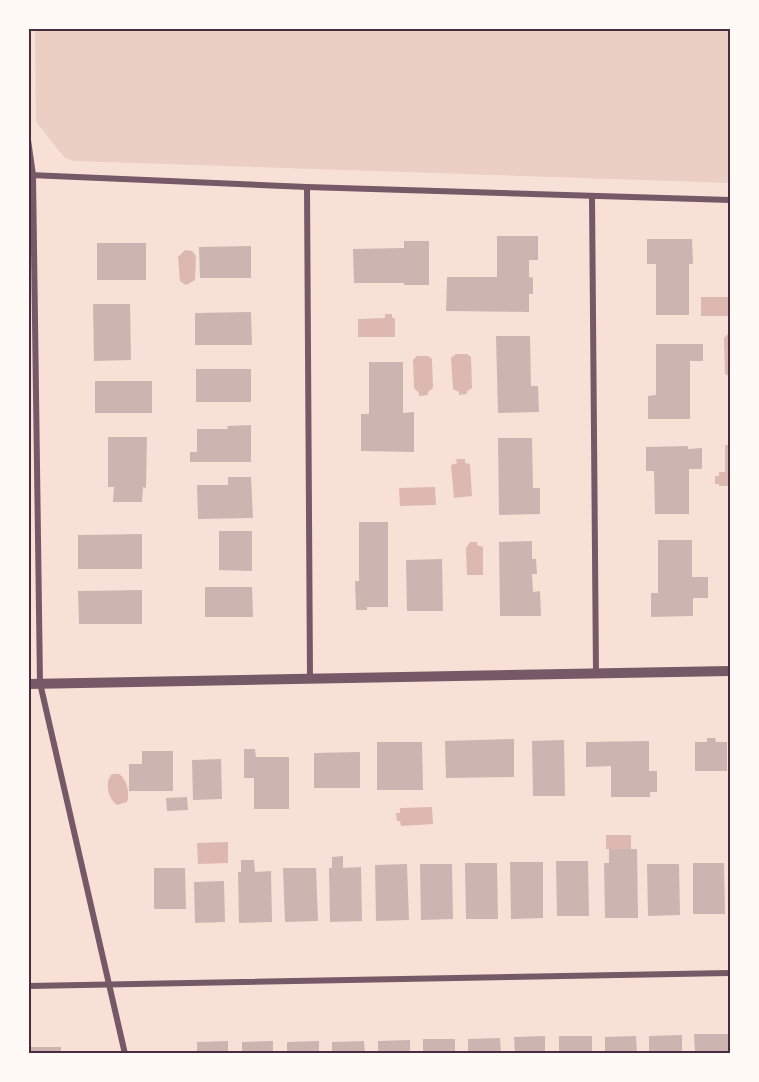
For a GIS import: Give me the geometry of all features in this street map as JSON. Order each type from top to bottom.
[{"type":"street","points":[[28,140],[31,175],[34,683],[125,1053]]},
{"type":"street","points":[[31,175],[307,187],[730,200]]},
{"type":"street","points":[[307,187],[310,678]]},
{"type":"street","points":[[592,195],[596,673]]},
{"type":"street","points":[[34,683],[730,670]]},
{"type":"street","points":[[28,986],[730,973]]},
{"type":"shaded area","points":[[35,29],[730,29],[730,183],[74,161],[65,158],[36,122]]},
{"type":"shaded area","points":[[185,250],[192,251],[196,256],[195,280],[186,285],[180,281],[178,257]]},
{"type":"shaded area","points":[[729,288],[730,316],[701,316],[701,297],[728,297]]},
{"type":"shaded area","points":[[385,314],[392,314],[392,318],[395,318],[395,337],[358,337],[358,319],[385,318]]},
{"type":"shaded area","points":[[729,333],[730,380],[725,374],[724,338]]},
{"type":"shaded area","points":[[456,354],[467,354],[471,357],[472,388],[467,391],[467,394],[459,395],[459,392],[453,389],[451,358]]},
{"type":"shaded area","points":[[417,356],[428,356],[432,359],[433,388],[428,395],[419,396],[414,388],[413,360]]},
{"type":"shaded area","points":[[725,445],[730,445],[730,486],[719,486],[715,484],[715,476],[719,476],[719,472],[725,472]]},
{"type":"shaded area","points":[[456,459],[465,459],[465,463],[470,464],[472,496],[454,498],[451,465],[457,463]]},
{"type":"shaded area","points":[[435,487],[436,505],[400,506],[399,488]]},
{"type":"shaded area","points":[[470,542],[477,542],[477,545],[483,547],[483,575],[467,575],[466,548]]},
{"type":"shaded area","points":[[112,774],[119,774],[124,779],[128,791],[127,802],[117,805],[111,799],[108,781]]},
{"type":"shaded area","points":[[432,807],[433,824],[401,826],[400,821],[397,821],[396,813],[400,813],[400,808]]},
{"type":"shaded area","points":[[606,835],[631,835],[631,849],[606,849]]},
{"type":"shaded area","points":[[228,842],[228,863],[198,864],[197,843]]},
{"type":"building","points":[[497,236],[538,236],[538,260],[529,260],[529,277],[533,278],[533,294],[529,294],[529,312],[446,311],[447,277],[497,277]]},
{"type":"building","points":[[647,239],[692,239],[693,264],[689,264],[689,315],[656,315],[656,264],[647,264]]},
{"type":"building","points":[[404,241],[429,241],[429,285],[354,283],[353,249],[404,248]]},
{"type":"building","points":[[97,243],[146,243],[146,280],[97,280]]},
{"type":"building","points":[[251,246],[251,278],[200,278],[199,247]]},
{"type":"building","points":[[93,304],[130,304],[131,360],[94,361]]},
{"type":"building","points":[[251,312],[252,345],[195,345],[195,313]]},
{"type":"building","points":[[496,336],[530,336],[531,386],[538,386],[539,412],[498,413]]},
{"type":"building","points":[[656,344],[703,344],[703,361],[690,361],[690,419],[648,419],[648,396],[656,395]]},
{"type":"building","points":[[369,362],[403,362],[403,413],[414,412],[414,452],[361,451],[361,414],[369,414]]},
{"type":"building","points":[[196,369],[251,369],[251,402],[196,402]]},
{"type":"building","points":[[95,381],[152,381],[152,413],[95,413]]},
{"type":"building","points":[[251,425],[251,462],[190,462],[190,452],[197,452],[197,429],[228,429],[227,426]]},
{"type":"building","points":[[108,437],[147,437],[146,488],[143,487],[142,502],[113,502],[114,487],[108,487]]},
{"type":"building","points":[[498,438],[532,438],[533,488],[540,488],[540,514],[499,515]]},
{"type":"building","points":[[688,446],[688,449],[702,448],[702,469],[689,469],[689,514],[655,514],[654,471],[646,471],[646,447]]},
{"type":"building","points":[[228,477],[251,477],[253,518],[198,519],[197,485],[228,485]]},
{"type":"building","points":[[359,522],[388,522],[388,607],[367,607],[367,610],[356,610],[355,581],[359,581]]},
{"type":"building","points":[[219,531],[252,531],[252,571],[219,570]]},
{"type":"building","points":[[142,534],[142,569],[78,569],[78,535]]},
{"type":"building","points":[[658,540],[692,540],[692,577],[708,577],[708,598],[693,598],[693,616],[651,617],[651,593],[658,593]]},
{"type":"building","points":[[532,541],[532,559],[536,559],[537,574],[532,574],[533,592],[540,591],[541,616],[500,616],[499,542]]},
{"type":"building","points":[[442,559],[443,611],[407,611],[406,560]]},
{"type":"building","points":[[205,587],[252,587],[253,617],[205,617]]},
{"type":"building","points":[[142,590],[142,624],[79,624],[78,591]]},
{"type":"building","points":[[707,738],[715,738],[716,742],[727,742],[727,771],[695,771],[695,742],[707,742]]},
{"type":"building","points":[[514,739],[514,777],[446,778],[445,741]]},
{"type":"building","points":[[564,740],[565,796],[533,796],[532,741]]},
{"type":"building","points":[[649,741],[649,771],[657,771],[657,792],[650,792],[650,797],[611,797],[611,766],[586,767],[586,742]]},
{"type":"building","points":[[377,742],[422,742],[423,790],[377,790]]},
{"type":"building","points":[[244,749],[255,749],[256,757],[289,757],[289,809],[254,809],[254,778],[244,778]]},
{"type":"building","points":[[142,751],[173,751],[173,791],[129,791],[129,764],[142,764]]},
{"type":"building","points":[[360,752],[360,788],[314,788],[314,753]]},
{"type":"building","points":[[221,759],[222,799],[193,800],[192,760]]},
{"type":"building","points":[[187,797],[188,810],[167,811],[166,798]]},
{"type":"building","points":[[609,849],[637,849],[638,918],[605,918],[604,863],[609,863]]},
{"type":"building","points":[[343,856],[343,868],[361,867],[362,921],[330,922],[329,868],[332,868],[332,857]]},
{"type":"building","points":[[241,860],[254,860],[255,872],[271,871],[272,922],[239,923],[238,872],[241,872]]},
{"type":"building","points":[[556,861],[588,861],[589,916],[557,916]]},
{"type":"building","points":[[510,862],[543,862],[543,918],[511,919]]},
{"type":"building","points":[[465,863],[497,863],[498,919],[466,919]]},
{"type":"building","points":[[693,863],[724,863],[725,914],[693,914]]},
{"type":"building","points":[[407,864],[409,920],[376,921],[375,865]]},
{"type":"building","points":[[420,864],[452,864],[453,919],[421,920]]},
{"type":"building","points":[[647,864],[679,864],[680,915],[648,916]]},
{"type":"building","points":[[154,868],[185,868],[186,909],[154,909]]},
{"type":"building","points":[[283,868],[316,868],[318,921],[285,922]]},
{"type":"building","points":[[224,881],[225,922],[195,923],[194,882]]},
{"type":"building","points":[[694,1034],[728,1034],[728,1054],[695,1054]]},
{"type":"building","points":[[682,1035],[682,1054],[649,1054],[649,1036]]},
{"type":"building","points":[[545,1036],[545,1054],[515,1054],[514,1037]]},
{"type":"building","points":[[559,1036],[592,1036],[592,1054],[559,1054]]},
{"type":"building","points":[[636,1036],[637,1054],[605,1054],[605,1037]]},
{"type":"building","points":[[500,1038],[501,1054],[468,1054],[468,1039]]},
{"type":"building","points":[[423,1039],[455,1039],[455,1054],[423,1054]]},
{"type":"building","points":[[410,1040],[410,1054],[378,1054],[378,1041]]},
{"type":"building","points":[[228,1041],[228,1054],[197,1054],[197,1042]]},
{"type":"building","points":[[273,1041],[273,1054],[242,1054],[242,1042]]},
{"type":"building","points":[[319,1041],[319,1054],[287,1054],[287,1042]]},
{"type":"building","points":[[364,1041],[365,1054],[332,1054],[332,1042]]},
{"type":"building","points":[[29,1047],[61,1047],[61,1054],[30,1054]]}]
